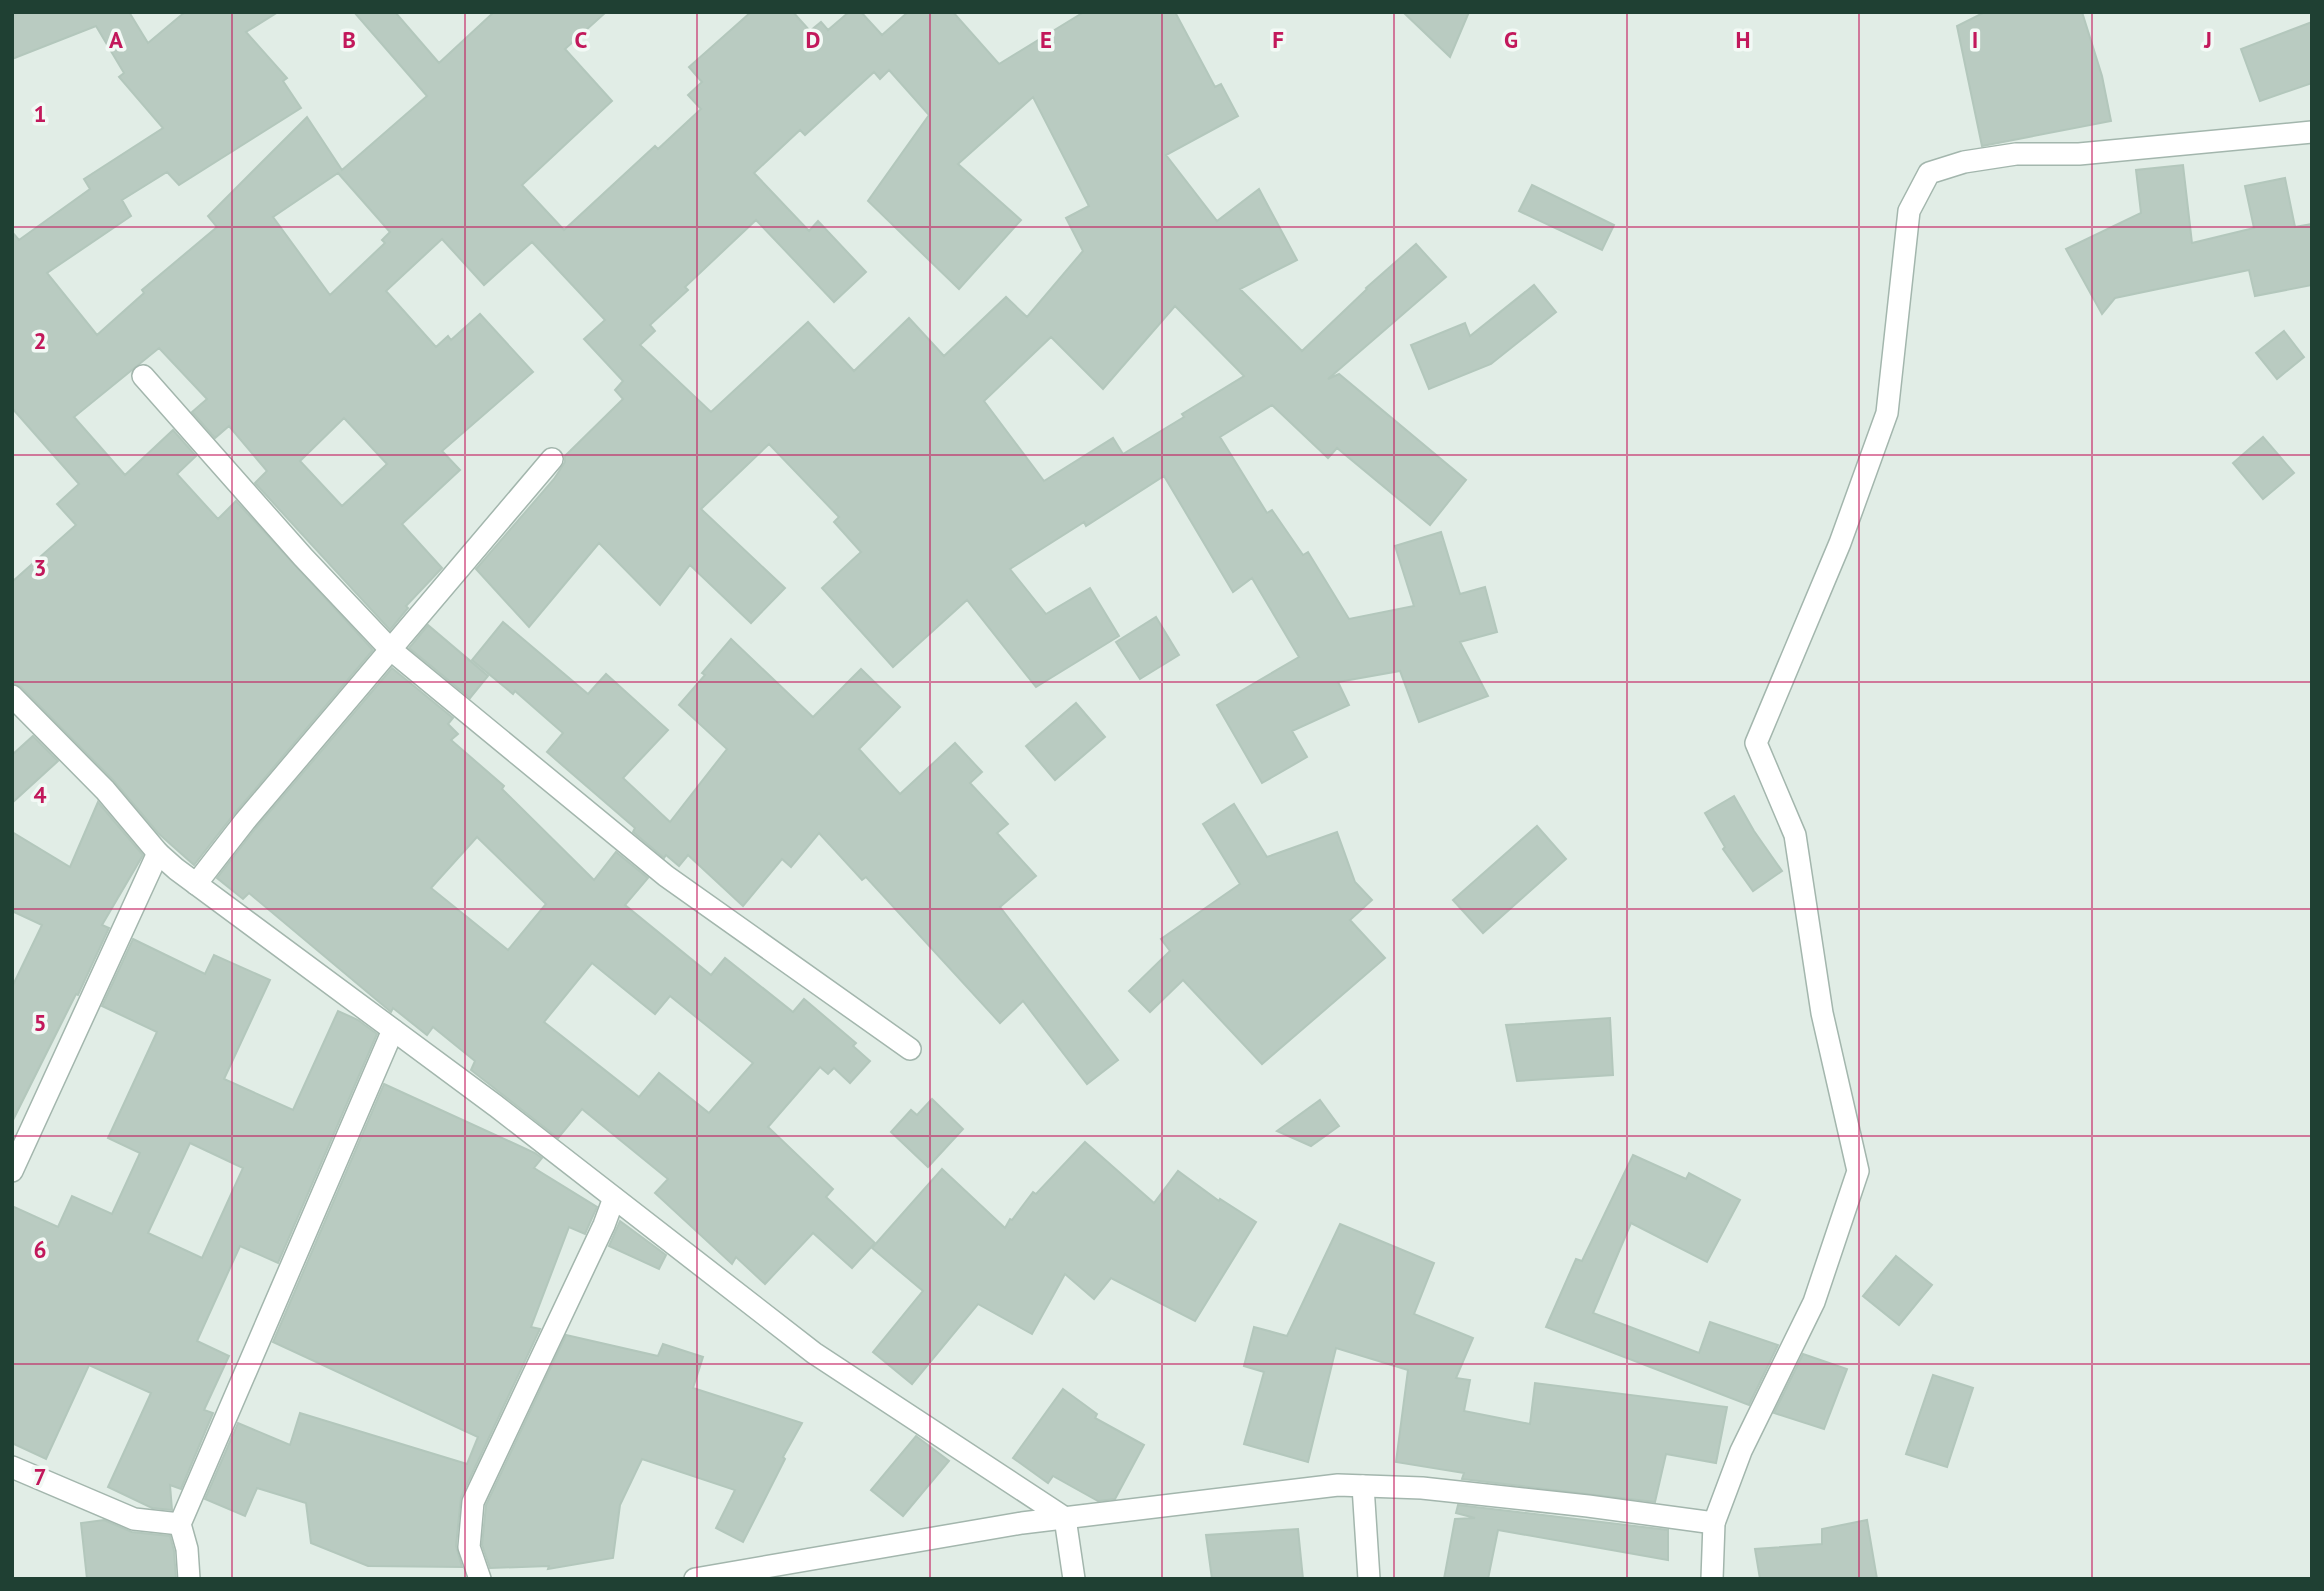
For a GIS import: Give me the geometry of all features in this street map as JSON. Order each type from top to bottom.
[{"type":"street","points":[[1712,1579],[1714,1523],[1741,1451],[1814,1302],[1858,1171],[1822,1013],[1795,835],[1756,743],[1840,543],[1887,413],[1909,211],[1929,173],[1965,162],[2016,153],[2079,154],[2312,132]]},
{"type":"street","points":[[143,376],[303,557],[390,649],[666,876],[911,1049]]},
{"type":"street","points":[[196,884],[245,821],[552,458]]},
{"type":"street","points":[[12,696],[105,790],[158,853],[196,884],[393,1030],[814,1353],[1065,1518],[1074,1579]]},
{"type":"street","points":[[12,1171],[158,853]]},
{"type":"street","points":[[189,1579],[187,1549],[180,1524],[393,1030]]},
{"type":"street","points":[[480,1579],[469,1547],[473,1502],[604,1225],[614,1198]]},
{"type":"street","points":[[12,1466],[134,1519],[180,1524]]},
{"type":"street","points":[[695,1579],[747,1574],[1022,1523],[1338,1485],[1422,1488],[1714,1523]]},
{"type":"street","points":[[1363,1486],[1369,1579]]},
{"type":"building","points":[[12,12],[129,12],[148,43],[185,12],[278,12],[246,32],[287,78],[283,81],[301,108],[179,185],[167,172],[122,200],[131,216],[47,273],[97,335],[144,293],[142,290],[217,227],[208,216],[307,117],[342,170],[427,96],[354,12],[395,12],[439,63],[494,12],[606,12],[565,49],[612,101],[522,185],[564,230],[655,146],[658,149],[701,109],[688,95],[702,82],[689,67],[751,12],[793,12],[810,31],[821,22],[828,30],[849,12],[861,12],[882,35],[908,12],[953,12],[999,64],[1084,12],[1175,12],[1215,87],[1221,84],[1238,116],[1166,155],[1217,221],[1259,189],[1297,260],[1240,289],[1302,351],[1366,288],[1416,244],[1446,277],[1328,379],[1339,374],[1466,480],[1430,525],[1337,448],[1328,458],[1272,405],[1220,437],[1267,513],[1272,510],[1303,555],[1308,552],[1349,619],[1414,606],[1395,546],[1441,532],[1460,594],[1485,587],[1497,632],[1460,642],[1488,696],[1419,722],[1400,671],[1338,682],[1349,705],[1292,731],[1307,757],[1262,783],[1217,705],[1299,657],[1252,578],[1233,592],[1164,476],[1086,526],[1084,522],[1010,569],[1046,614],[1090,588],[1119,636],[1036,687],[967,600],[893,667],[822,588],[861,552],[834,522],[839,517],[769,444],[701,509],[785,588],[751,623],[690,565],[660,605],[599,543],[529,627],[476,569],[554,479],[565,462],[565,456],[623,399],[615,390],[623,381],[584,339],[605,320],[532,242],[484,285],[442,239],[386,291],[436,347],[448,336],[451,340],[480,314],[533,372],[442,451],[460,470],[402,524],[442,568],[406,606],[408,608],[390,630],[255,483],[267,471],[229,426],[215,438],[192,412],[207,399],[159,348],[74,417],[125,475],[173,430],[196,456],[177,474],[218,519],[236,501],[373,650],[194,865],[158,833],[114,781],[21,687],[12,683],[12,582],[76,525],[57,504],[79,484],[12,408],[12,232],[19,240],[90,189],[84,179],[163,128],[119,77],[124,73],[96,26],[12,59]],"holes":[[[889,70],[929,115],[868,201],[959,289],[1021,220],[958,164],[1033,97],[1089,206],[1066,218],[1083,251],[1027,317],[1006,297],[944,356],[909,318],[854,371],[808,322],[711,412],[640,345],[655,331],[650,325],[688,290],[685,287],[756,220],[834,302],[866,272],[818,221],[809,231],[754,173],[800,130],[805,135],[874,72],[880,79]],[[338,173],[390,232],[382,240],[385,243],[330,295],[273,217]],[[1175,306],[1244,376],[1123,454],[1113,438],[1044,481],[984,401],[1051,337],[1103,389]],[[344,418],[387,464],[342,506],[300,461]]]},
{"type":"building","points":[[1403,12],[1469,12],[1450,57]]},
{"type":"building","points":[[1985,12],[2082,12],[2102,76],[2111,121],[1982,146],[1957,26]]},
{"type":"building","points":[[2312,22],[2312,83],[2260,101],[2241,49]]},
{"type":"building","points":[[2183,165],[2192,243],[2254,228],[2245,186],[2285,178],[2295,227],[2312,224],[2312,285],[2255,296],[2249,270],[2115,298],[2102,314],[2066,249],[2141,213],[2136,170]]},
{"type":"building","points":[[1532,185],[1614,225],[1602,250],[1519,211]]},
{"type":"building","points":[[1534,285],[1556,312],[1491,364],[1429,389],[1411,345],[1465,323],[1470,336]]},
{"type":"building","points":[[2284,331],[2304,357],[2277,379],[2256,353]]},
{"type":"building","points":[[2263,437],[2294,473],[2263,499],[2233,463]]},
{"type":"building","points":[[1156,617],[1179,655],[1140,679],[1116,642]]},
{"type":"building","points":[[503,622],[588,694],[606,674],[668,730],[623,778],[670,822],[727,749],[679,705],[731,639],[813,717],[861,669],[900,707],[859,749],[900,794],[955,743],[982,772],[970,783],[1008,824],[997,833],[1036,876],[1000,907],[1118,1060],[1087,1084],[1023,1001],[1000,1023],[866,877],[862,880],[819,833],[791,867],[782,859],[743,906],[688,855],[679,866],[666,855],[664,858],[633,832],[635,828],[547,752],[563,733],[515,691],[513,694],[472,660]]},
{"type":"building","points":[[428,625],[488,676],[470,698],[409,648]]},
{"type":"building","points":[[392,668],[453,718],[448,724],[458,734],[451,740],[504,786],[502,789],[594,880],[616,852],[648,878],[625,905],[711,975],[725,958],[793,1012],[804,999],[856,1043],[853,1046],[870,1061],[850,1083],[834,1068],[828,1074],[820,1067],[768,1127],[833,1189],[826,1197],[875,1243],[852,1268],[813,1233],[765,1284],[736,1257],[732,1264],[655,1193],[668,1179],[582,1109],[558,1138],[471,1070],[475,1061],[433,1027],[427,1035],[393,1008],[391,1012],[249,893],[243,899],[217,878],[255,829]],"holes":[[[477,837],[546,904],[508,950],[431,888]],[[592,963],[655,1014],[670,996],[753,1063],[709,1113],[659,1073],[639,1097],[544,1022]]]},
{"type":"building","points":[[1076,703],[1105,737],[1055,780],[1026,746]]},
{"type":"building","points":[[33,736],[58,761],[12,803],[12,755]]},
{"type":"building","points":[[1734,796],[1782,871],[1753,891],[1723,849],[1725,847],[1705,813]]},
{"type":"building","points":[[98,802],[143,855],[102,925],[109,928],[78,995],[76,994],[12,1122],[12,987],[42,925],[12,911],[12,832],[70,867]]},
{"type":"building","points":[[1234,804],[1267,857],[1337,832],[1355,882],[1372,900],[1350,920],[1385,958],[1262,1064],[1183,980],[1150,1012],[1129,991],[1170,951],[1161,939],[1240,884],[1203,824]]},
{"type":"building","points":[[1537,826],[1566,859],[1483,933],[1453,900]]},
{"type":"building","points":[[133,939],[205,974],[214,955],[270,980],[224,1079],[293,1110],[338,1011],[358,1020],[377,1034],[278,1263],[240,1246],[197,1341],[229,1356],[204,1410],[213,1413],[181,1489],[170,1485],[172,1510],[152,1508],[108,1487],[151,1393],[89,1365],[46,1459],[12,1443],[12,1206],[58,1227],[72,1196],[112,1214],[140,1153],[108,1138],[157,1032],[102,1006]],"holes":[[[190,1143],[243,1168],[202,1258],[148,1233]]]},
{"type":"building","points":[[1610,1018],[1613,1075],[1517,1081],[1506,1025]]},
{"type":"building","points":[[384,1084],[535,1153],[542,1158],[534,1168],[597,1207],[585,1234],[569,1227],[531,1327],[540,1329],[461,1497],[456,1546],[462,1567],[368,1566],[311,1543],[306,1503],[257,1488],[245,1516],[205,1499],[238,1423],[290,1445],[300,1413],[467,1464],[478,1437],[273,1342]]},
{"type":"building","points":[[932,1099],[963,1129],[928,1167],[891,1132],[911,1110],[917,1115]]},
{"type":"building","points":[[1320,1100],[1339,1126],[1311,1146],[1277,1131]]},
{"type":"building","points":[[1085,1142],[1154,1203],[1178,1171],[1219,1201],[1220,1199],[1256,1222],[1195,1321],[1111,1278],[1094,1299],[1065,1274],[1032,1334],[978,1304],[912,1384],[873,1352],[923,1291],[872,1248],[942,1169],[1005,1228],[1033,1192],[1036,1194]]},
{"type":"building","points":[[1633,1155],[1686,1179],[1689,1173],[1740,1200],[1707,1262],[1631,1223],[1593,1313],[1699,1353],[1710,1322],[1778,1345],[1749,1405],[1546,1327],[1576,1259],[1582,1261]]},
{"type":"building","points":[[620,1221],[666,1255],[659,1269],[609,1246]]},
{"type":"building","points":[[1340,1224],[1434,1263],[1414,1314],[1473,1338],[1456,1378],[1470,1380],[1464,1411],[1530,1424],[1535,1383],[1727,1407],[1716,1463],[1666,1454],[1655,1502],[1462,1479],[1464,1473],[1396,1462],[1408,1370],[1336,1348],[1308,1462],[1244,1444],[1264,1372],[1244,1366],[1254,1327],[1287,1336]]},
{"type":"building","points":[[1896,1256],[1932,1285],[1899,1325],[1863,1296]]},
{"type":"building","points":[[566,1335],[658,1356],[663,1344],[703,1357],[693,1388],[802,1423],[743,1542],[716,1528],[735,1490],[642,1459],[620,1505],[613,1558],[548,1569],[549,1566],[490,1568],[482,1545],[486,1505]]},
{"type":"building","points":[[1803,1354],[1847,1369],[1824,1429],[1774,1413]]},
{"type":"building","points":[[1933,1375],[1973,1388],[1947,1467],[1906,1454]]},
{"type":"building","points":[[1063,1389],[1097,1414],[1095,1418],[1144,1445],[1115,1499],[1098,1501],[1053,1476],[1048,1483],[1013,1458]]},
{"type":"building","points":[[916,1436],[949,1461],[903,1516],[871,1490]]},
{"type":"building","points":[[1458,1505],[1668,1530],[1668,1560],[1498,1530],[1488,1579],[1444,1579],[1455,1519],[1475,1518],[1456,1513]]},
{"type":"building","points":[[104,1520],[132,1532],[170,1536],[176,1579],[87,1579],[81,1523]]},
{"type":"building","points":[[1867,1520],[1877,1579],[1760,1579],[1755,1549],[1822,1544],[1822,1529]]},
{"type":"building","points":[[1298,1529],[1303,1579],[1212,1579],[1206,1535]]}]
